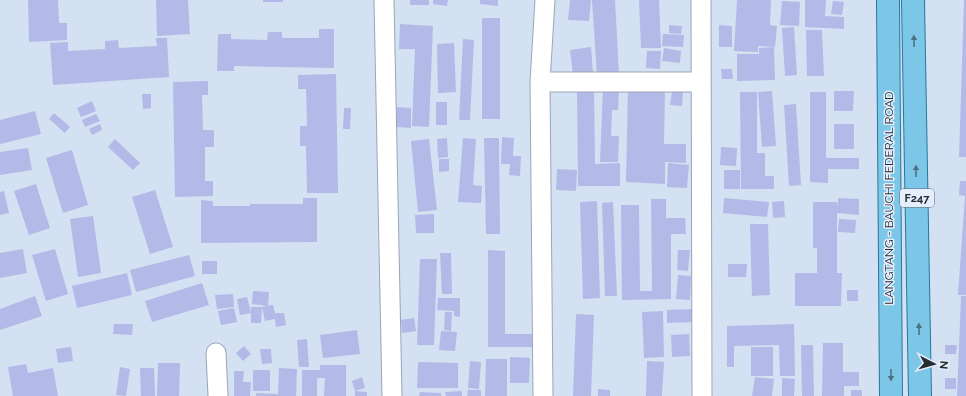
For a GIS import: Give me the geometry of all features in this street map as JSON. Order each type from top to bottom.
[{"type":"main road","name":"LANGTANG - BAUCHI FEDERAL ROAD","points":[[888,0],[891,396]]},
{"type":"main road","name":"F247","points":[[913,0],[920,396]]},
{"type":"street","points":[[384,0],[392,396]]},
{"type":"street","points":[[543,396],[540,82],[545,0]]},
{"type":"street","points":[[701,0],[702,396]]},
{"type":"street","points":[[540,82],[701,82]]},
{"type":"street","points":[[216,353],[218,396]]},
{"type":"building","points":[[28,0],[58,0],[59,23],[67,23],[67,40],[29,42]]},
{"type":"building","points":[[156,0],[188,0],[190,34],[157,36]]},
{"type":"building","points":[[263,0],[283,0],[283,2],[263,2]]},
{"type":"building","points":[[410,0],[429,0],[429,5],[410,5]]},
{"type":"building","points":[[433,0],[448,0],[447,6],[433,4]]},
{"type":"building","points":[[480,0],[498,0],[498,6],[480,4]]},
{"type":"building","points":[[570,0],[591,0],[589,21],[568,20]]},
{"type":"building","points":[[592,0],[615,0],[619,75],[597,76]]},
{"type":"building","points":[[639,0],[659,0],[661,48],[641,48]]},
{"type":"building","points":[[737,0],[771,0],[770,25],[777,26],[775,47],[758,46],[758,52],[734,51]]},
{"type":"building","points":[[805,0],[826,0],[825,16],[844,17],[844,29],[805,27]]},
{"type":"building","points":[[964,0],[966,0],[966,157],[959,157]]},
{"type":"building","points":[[782,1],[800,2],[799,26],[780,25]]},
{"type":"building","points":[[833,1],[844,2],[842,15],[831,14]]},
{"type":"building","points":[[482,18],[500,18],[500,119],[482,119]]},
{"type":"building","points":[[400,24],[433,26],[429,127],[412,126],[415,49],[399,49]]},
{"type":"building","points":[[669,25],[682,26],[681,34],[669,33]]},
{"type":"building","points":[[719,25],[732,26],[732,47],[719,47]]},
{"type":"building","points":[[794,27],[797,75],[785,76],[782,28]]},
{"type":"building","points":[[319,29],[334,29],[334,68],[234,66],[234,71],[217,71],[218,34],[231,34],[231,39],[267,40],[268,32],[282,32],[282,38],[319,38]]},
{"type":"building","points":[[806,30],[822,30],[824,76],[807,76]]},
{"type":"building","points":[[663,34],[684,35],[683,47],[662,46]]},
{"type":"building","points":[[156,38],[167,38],[169,77],[53,85],[50,43],[68,42],[68,51],[105,49],[105,41],[118,40],[119,48],[157,46]]},
{"type":"building","points":[[463,39],[474,40],[470,120],[459,120]]},
{"type":"building","points":[[454,43],[456,92],[438,93],[437,44]]},
{"type":"building","points":[[591,47],[593,73],[573,75],[570,50]]},
{"type":"building","points":[[774,47],[775,80],[737,81],[737,54],[759,54],[759,48]]},
{"type":"building","points":[[664,48],[681,51],[680,63],[662,61]]},
{"type":"building","points":[[647,51],[661,51],[660,69],[646,68]]},
{"type":"building","points":[[721,69],[732,69],[733,79],[722,79]]},
{"type":"building","points":[[336,74],[338,193],[307,193],[306,146],[300,146],[300,126],[307,126],[306,89],[298,89],[298,75]]},
{"type":"building","points":[[208,81],[208,95],[202,95],[203,130],[214,130],[214,147],[205,147],[205,181],[213,181],[213,196],[175,197],[173,82]]},
{"type":"building","points":[[628,86],[665,87],[664,144],[686,144],[686,163],[665,162],[665,184],[626,182]]},
{"type":"building","points":[[603,88],[619,89],[618,110],[612,110],[611,136],[619,136],[618,162],[600,162]]},
{"type":"building","points":[[577,90],[594,90],[595,164],[620,163],[620,186],[578,186]]},
{"type":"building","points":[[672,91],[683,92],[682,106],[670,105]]},
{"type":"building","points":[[772,91],[776,146],[762,147],[758,92]]},
{"type":"building","points":[[834,91],[854,91],[853,111],[834,111]]},
{"type":"building","points":[[740,92],[757,92],[757,153],[765,153],[765,176],[774,176],[774,189],[741,189]]},
{"type":"building","points":[[810,92],[826,92],[826,158],[859,158],[859,169],[828,169],[828,183],[810,182]]},
{"type":"building","points":[[142,94],[151,94],[151,108],[143,109]]},
{"type":"building","points":[[92,101],[96,111],[81,117],[77,108]]},
{"type":"building","points":[[436,102],[447,102],[447,125],[436,125]]},
{"type":"building","points":[[796,104],[801,185],[789,186],[784,105]]},
{"type":"building","points":[[397,107],[411,108],[411,128],[396,127]]},
{"type":"building","points":[[344,108],[351,108],[350,129],[343,129]]},
{"type":"building","points":[[35,111],[41,134],[0,144],[0,120]]},
{"type":"building","points":[[54,113],[70,127],[65,133],[49,119]]},
{"type":"building","points":[[96,114],[100,121],[85,127],[82,120]]},
{"type":"building","points":[[100,124],[102,130],[92,135],[89,129]]},
{"type":"building","points":[[834,124],[854,124],[854,149],[834,149]]},
{"type":"building","points":[[502,137],[514,138],[513,156],[521,156],[520,176],[509,175],[510,164],[501,164]]},
{"type":"building","points":[[447,138],[448,157],[438,158],[437,139]]},
{"type":"building","points":[[463,138],[476,139],[473,185],[482,186],[481,203],[458,202]]},
{"type":"building","points":[[484,138],[499,138],[500,234],[486,234]]},
{"type":"building","points":[[115,139],[140,163],[133,170],[108,147]]},
{"type":"building","points":[[429,139],[437,210],[418,212],[411,141]]},
{"type":"building","points":[[721,147],[737,148],[736,166],[720,165]]},
{"type":"building","points":[[28,148],[32,170],[0,175],[0,152]]},
{"type":"building","points":[[72,150],[88,205],[63,213],[46,158]]},
{"type":"building","points":[[439,159],[449,159],[449,171],[439,172]]},
{"type":"building","points":[[668,163],[689,165],[687,188],[667,187]]},
{"type":"building","points":[[557,169],[577,170],[576,191],[556,190]]},
{"type":"building","points":[[724,170],[740,170],[740,189],[724,189]]},
{"type":"building","points":[[960,181],[966,181],[966,295],[958,295],[965,196],[959,195]]},
{"type":"building","points":[[36,184],[50,228],[29,235],[14,191]]},
{"type":"building","points":[[155,190],[173,247],[150,254],[132,197]]},
{"type":"building","points":[[4,191],[9,213],[0,215],[0,192]]},
{"type":"building","points":[[303,198],[317,198],[317,242],[201,243],[201,200],[213,201],[213,206],[250,206],[250,204],[303,204]]},
{"type":"building","points":[[724,198],[769,202],[767,217],[723,213]]},
{"type":"building","points":[[838,198],[859,199],[859,215],[837,213],[837,273],[842,273],[841,306],[795,306],[795,273],[817,273],[817,248],[813,248],[813,202],[837,202],[838,207]]},
{"type":"building","points":[[651,199],[666,199],[666,218],[685,218],[686,234],[671,234],[671,299],[622,300],[621,205],[639,205],[640,291],[652,291]]},
{"type":"building","points":[[597,201],[600,298],[583,299],[580,202]]},
{"type":"building","points":[[784,201],[785,217],[773,218],[772,202]]},
{"type":"building","points":[[613,202],[617,296],[605,296],[602,203]]},
{"type":"building","points":[[434,214],[434,233],[416,233],[415,215]]},
{"type":"building","points":[[93,216],[101,273],[78,277],[70,219]]},
{"type":"building","points":[[839,219],[856,220],[855,233],[838,232]]},
{"type":"building","points":[[750,224],[768,224],[770,295],[752,296]]},
{"type":"building","points":[[23,249],[27,273],[0,278],[0,253]]},
{"type":"building","points":[[55,249],[68,294],[46,301],[32,255]]},
{"type":"building","points":[[488,250],[505,251],[505,334],[532,334],[532,347],[488,347]]},
{"type":"building","points":[[678,250],[690,250],[688,271],[677,270]]},
{"type":"building","points":[[440,253],[451,253],[452,294],[442,294]]},
{"type":"building","points":[[189,255],[195,276],[136,292],[130,270]]},
{"type":"building","points":[[420,259],[437,259],[434,345],[417,345]]},
{"type":"building","points":[[202,261],[217,261],[217,274],[202,274]]},
{"type":"building","points":[[728,264],[747,264],[746,277],[728,277]]},
{"type":"building","points":[[127,273],[132,295],[77,308],[72,286]]},
{"type":"building","points":[[678,275],[691,276],[690,300],[676,299]]},
{"type":"building","points":[[202,283],[209,305],[152,322],[145,301]]},
{"type":"building","points":[[847,290],[858,290],[858,301],[847,301]]},
{"type":"building","points":[[253,291],[269,292],[268,306],[252,304]]},
{"type":"building","points":[[233,294],[234,307],[217,309],[215,295]]},
{"type":"building","points":[[35,296],[42,316],[0,330],[0,309]]},
{"type":"building","points":[[961,296],[966,296],[966,396],[957,396]]},
{"type":"building","points":[[247,297],[251,313],[240,315],[237,299]]},
{"type":"building","points":[[438,298],[460,298],[460,317],[454,316],[454,311],[437,310]]},
{"type":"building","points":[[273,305],[275,313],[284,313],[286,325],[276,327],[275,319],[265,321],[262,307]]},
{"type":"building","points":[[251,307],[262,307],[261,323],[251,323]]},
{"type":"building","points":[[234,308],[237,322],[221,325],[218,311]]},
{"type":"building","points":[[693,309],[693,322],[667,323],[667,310]]},
{"type":"building","points":[[663,311],[664,357],[644,358],[642,312]]},
{"type":"building","points":[[445,312],[452,312],[451,331],[444,330]]},
{"type":"building","points":[[576,314],[594,315],[591,396],[573,396]]},
{"type":"building","points":[[414,318],[416,331],[402,333],[401,320]]},
{"type":"building","points":[[114,324],[133,324],[132,335],[113,334]]},
{"type":"building","points":[[794,324],[795,376],[780,376],[779,345],[734,346],[734,367],[727,367],[727,326]]},
{"type":"building","points":[[357,330],[360,354],[323,358],[320,335]]},
{"type":"building","points":[[441,331],[457,332],[455,351],[439,350]]},
{"type":"building","points":[[689,334],[690,356],[672,357],[671,335]]},
{"type":"building","points":[[307,339],[309,367],[299,367],[297,340]]},
{"type":"building","points":[[823,343],[843,343],[843,372],[859,372],[859,386],[844,386],[844,396],[822,396]]},
{"type":"building","points":[[801,345],[813,345],[814,396],[802,396]]},
{"type":"building","points":[[945,345],[957,345],[956,354],[945,354]]},
{"type":"building","points":[[244,346],[251,354],[243,361],[236,353]]},
{"type":"building","points":[[71,347],[73,361],[58,363],[56,349]]},
{"type":"building","points":[[751,347],[773,347],[773,376],[751,376]]},
{"type":"building","points":[[260,349],[271,349],[272,363],[262,364]]},
{"type":"building","points":[[510,357],[530,358],[529,383],[510,383]]},
{"type":"building","points":[[486,359],[507,359],[507,396],[485,396]]},
{"type":"building","points":[[470,361],[481,362],[479,389],[468,388]]},
{"type":"building","points":[[647,361],[664,362],[662,396],[646,396]]},
{"type":"building","points":[[418,362],[458,363],[458,388],[417,388]]},
{"type":"building","points":[[158,363],[180,363],[179,396],[157,396]]},
{"type":"building","points":[[26,364],[28,373],[53,368],[58,396],[13,396],[8,367]]},
{"type":"building","points":[[320,365],[346,365],[346,396],[324,396],[325,378],[317,378],[317,396],[302,396],[302,370],[320,370]]},
{"type":"building","points":[[120,367],[130,369],[126,396],[116,395]]},
{"type":"building","points":[[140,368],[154,368],[155,396],[141,396]]},
{"type":"building","points":[[279,368],[297,369],[296,396],[256,396],[256,393],[278,394]]},
{"type":"building","points":[[253,370],[270,370],[270,391],[253,391]]},
{"type":"building","points":[[234,371],[244,371],[243,382],[251,382],[250,396],[234,396]]},
{"type":"building","points":[[362,377],[365,388],[355,391],[352,381]]},
{"type":"building","points":[[755,377],[774,379],[772,396],[752,396]]},
{"type":"building","points":[[782,378],[795,379],[794,396],[782,396]]},
{"type":"building","points":[[945,378],[956,378],[956,389],[945,389]]},
{"type":"building","points":[[598,389],[610,390],[610,396],[598,396]]},
{"type":"building","points":[[468,390],[481,390],[481,396],[467,396]]},
{"type":"building","points":[[851,390],[862,390],[862,396],[851,396]]},
{"type":"building","points":[[355,391],[367,392],[367,396],[355,396]]},
{"type":"building","points":[[462,391],[462,396],[446,396],[445,392]]},
{"type":"building","points":[[420,392],[441,393],[441,396],[419,396]]}]
